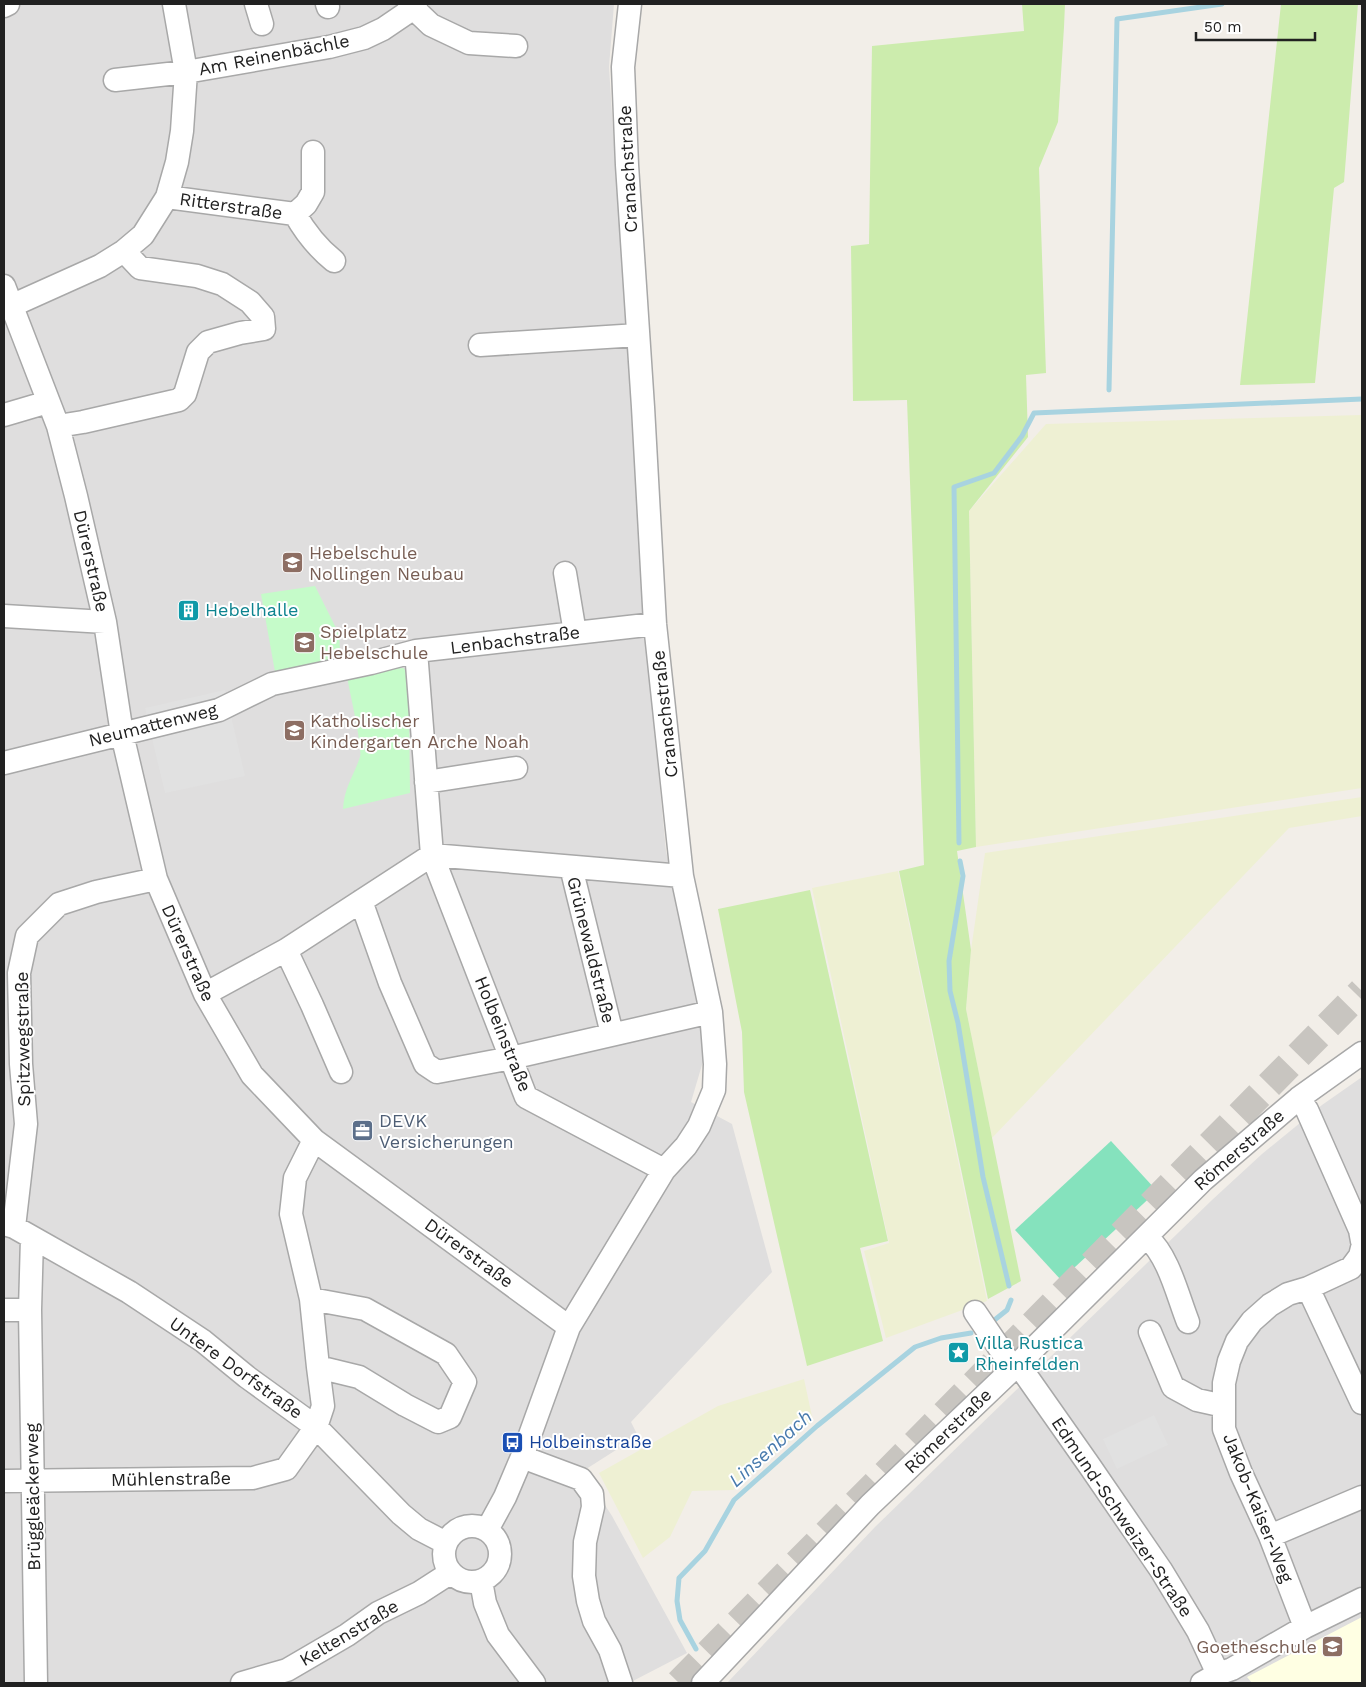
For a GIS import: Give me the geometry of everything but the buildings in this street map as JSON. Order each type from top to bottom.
[{"type":"street","points":[[4,6],[8,4]]},
{"type":"street","name":"Ritterstraße","points":[[8,296],[100,266],[124,251],[143,235],[167,197],[177,162],[182,131],[186,72],[174,4]]},
{"type":"street","name":"Cranachstraße","points":[[630,4],[623,67],[627,165],[655,624],[682,876],[711,1012],[715,1064],[714,1090],[699,1126],[686,1146],[664,1170]]},
{"type":"street","name":"Am Reinenbächle","points":[[186,72],[329,48],[364,38],[383,29],[413,5],[431,25],[469,43],[516,46]]},
{"type":"street","points":[[115,80],[186,72]]},
{"type":"street","name":"Ritterstraße","points":[[167,197],[295,214],[306,204],[313,192],[313,152]]},
{"type":"street","name":"Ritterstraße","points":[[295,214],[303,228],[334,262]]},
{"type":"street","points":[[58,426],[179,400],[185,394],[198,352],[208,342],[240,333],[264,329],[263,317],[250,302],[222,284],[197,276],[140,268],[124,251]]},
{"type":"street","name":"Dürerstraße","points":[[8,296],[58,426],[76,496],[105,622],[122,734],[156,879],[205,994],[252,1075],[314,1140],[568,1327]]},
{"type":"street","points":[[480,345],[638,335]]},
{"type":"street","points":[[4,415],[48,402]]},
{"type":"street","points":[[565,573],[575,633]]},
{"type":"street","points":[[4,616],[105,622]]},
{"type":"street","name":"Lenbachstraße","points":[[416,651],[655,624]]},
{"type":"street","points":[[205,994],[286,950],[432,855],[416,651]]},
{"type":"street","name":"Neumattenweg","points":[[4,763],[220,710],[272,684],[371,663],[416,651]]},
{"type":"street","points":[[426,782],[516,768]]},
{"type":"street","name":"Grünewaldstraße","points":[[432,855],[682,876]]},
{"type":"street","name":"Holbeinstraße","points":[[432,855],[526,1097],[664,1170]]},
{"type":"street","name":"Grünewaldstraße","points":[[571,867],[612,1034]]},
{"type":"street","name":"Spitzwegstraße","points":[[17,1230],[26,1124],[21,1064],[19,973],[27,936],[59,904],[96,892],[156,879]]},
{"type":"street","name":"Grünewaldstraße","points":[[361,901],[390,983],[425,1064],[437,1072],[511,1058],[711,1012]]},
{"type":"street","points":[[286,950],[309,997],[341,1072]]},
{"type":"street","name":"Römerstraße","points":[[703,1683],[870,1505],[1016,1366],[1203,1180],[1299,1098],[1362,1053]]},
{"type":"street","points":[[1299,1098],[1315,1127],[1360,1230],[1362,1241]]},
{"type":"street","name":"Mühlenstraße","points":[[4,1481],[253,1478],[286,1469],[316,1427],[323,1406],[311,1299],[291,1214],[295,1178],[314,1140]]},
{"type":"street","points":[[487,1530],[505,1497],[522,1457],[568,1327],[664,1170]]},
{"type":"street","name":"Brüggleäckerweg","points":[[17,1230],[30,1310],[36,1683]]},
{"type":"street","name":"Untere Dorfstraße","points":[[17,1230],[129,1292],[195,1336],[247,1377],[316,1427],[401,1514],[419,1529],[446,1543]]},
{"type":"street","points":[[1147,1237],[1156,1246],[1164,1259],[1188,1322]]},
{"type":"street","name":"Jakob-Kaiser-Weg","points":[[1305,1627],[1270,1536],[1241,1473],[1224,1429],[1224,1383],[1237,1341],[1252,1321],[1270,1305],[1288,1294],[1308,1288],[1351,1268],[1360,1256],[1362,1248]]},
{"type":"street","points":[[1308,1288],[1362,1403]]},
{"type":"street","points":[[311,1299],[365,1309],[446,1354],[465,1382],[450,1417],[438,1422],[405,1405],[359,1377],[318,1367]]},
{"type":"street","points":[[4,1310],[30,1310]]},
{"type":"street","name":"Edmund-Schweizer-Straße","points":[[975,1312],[1089,1465],[1162,1570],[1198,1632],[1210,1679]]},
{"type":"street","points":[[1150,1332],[1173,1387],[1197,1400],[1224,1406]]},
{"type":"street","points":[[522,1457],[581,1480],[592,1494],[594,1506],[584,1542],[584,1576],[588,1601],[594,1621],[610,1650],[621,1683]]},
{"type":"street","points":[[1270,1536],[1362,1496]]},
{"type":"street","points":[[476,1526],[487,1530],[496,1539],[500,1560],[492,1574],[481,1581],[470,1583],[456,1578],[450,1573],[444,1558],[446,1543],[451,1535],[461,1528],[476,1526]]},
{"type":"street","name":"Keltenstraße","points":[[242,1683],[287,1670],[347,1635],[378,1613],[419,1593],[450,1573]]},
{"type":"street","points":[[481,1581],[485,1603],[498,1635],[534,1683]]},
{"type":"street","points":[[1210,1679],[1232,1669],[1305,1627],[1362,1599]]},
{"type":"shaded area","points":[[4,4],[614,4],[609,67],[646,642],[666,851],[701,1005],[704,1058],[691,1102],[732,1124],[772,1272],[631,1422],[638,1436],[583,1471],[612,1516],[687,1653],[629,1683],[4,1683]]},
{"type":"shaded area","points":[[1362,415],[1362,788],[976,847],[969,511],[1046,424]]},
{"type":"shaded area","points":[[225,690],[245,776],[165,793],[145,708]]},
{"type":"shaded area","points":[[1362,797],[1362,816],[1289,828],[992,1138],[966,1009],[971,950],[985,853]]},
{"type":"shaded area","points":[[898,871],[987,1301],[886,1338],[864,1251],[889,1243],[812,888]]},
{"type":"shaded area","points":[[1362,1077],[1362,1683],[727,1683],[875,1527],[1212,1200],[1262,1154],[1322,1105]]},
{"type":"shaded area","points":[[804,1379],[813,1421],[733,1490],[692,1491],[670,1537],[643,1558],[599,1473],[718,1406]]},
{"type":"shaded area","points":[[1154,1415],[1168,1445],[1117,1469],[1103,1439]]},
{"type":"shaded area","name":"Goetheschule","points":[[1362,1617],[1362,1683],[1252,1683],[1247,1677]]},
{"type":"green space","points":[[1022,4],[1065,4],[1058,122],[1039,168],[1046,373],[1026,375],[1028,437],[969,511],[976,847],[957,851],[971,950],[966,1009],[1021,1281],[988,1299],[899,871],[924,865],[907,400],[853,401],[851,246],[869,244],[872,46],[1024,31]]},
{"type":"green space","points":[[1281,4],[1358,4],[1344,182],[1334,188],[1315,383],[1240,385]]},
{"type":"green space","name":"Spielplatz Hebelschule","points":[[315,586],[339,634],[340,650],[332,666],[277,683],[261,594]]},
{"type":"green space","points":[[403,668],[407,671],[409,704],[410,793],[343,809],[345,795],[360,757],[358,731],[347,676]]},
{"type":"green space","points":[[810,890],[888,1241],[860,1248],[883,1341],[807,1366],[744,1092],[742,1032],[718,909]]},
{"type":"green space","points":[[1111,1141],[1157,1191],[1061,1280],[1015,1230]]},
{"type":"waterway","points":[[1109,390],[1117,19],[1222,4]]},
{"type":"waterway","points":[[959,843],[954,487],[994,473],[1022,436],[1034,413],[1362,399]]},
{"type":"waterway","points":[[960,861],[963,876],[949,961],[950,991],[958,1023],[983,1177],[1009,1286]]},
{"type":"waterway","points":[[992,1322],[1007,1310],[1011,1300]]},
{"type":"waterway","name":"Linsenbach","points":[[696,1649],[680,1620],[677,1601],[679,1578],[705,1551],[734,1500],[817,1426],[915,1347],[941,1338],[971,1333]]},
{"type":"tunnel","points":[[679,1683],[1362,991]]},
{"type":"place","name":"Hebelschule Nollingen Neubau","points":[[293,563]]},
{"type":"place","name":"Hebelhalle","points":[[189,610]]},
{"type":"place","name":"Spielplatz Hebelschule","points":[[304,642]]},
{"type":"place","name":"Katholischer Kindergarten Arche Noah","points":[[294,731]]},
{"type":"place","name":"DEVK Versicherungen","points":[[363,1131]]},
{"type":"place","name":"Villa Rustica Rheinfelden","points":[[959,1353]]},
{"type":"place","name":"Holbeinstraße","points":[[513,1442]]},
{"type":"place","name":"Goetheschule","points":[[1333,1647]]}]
